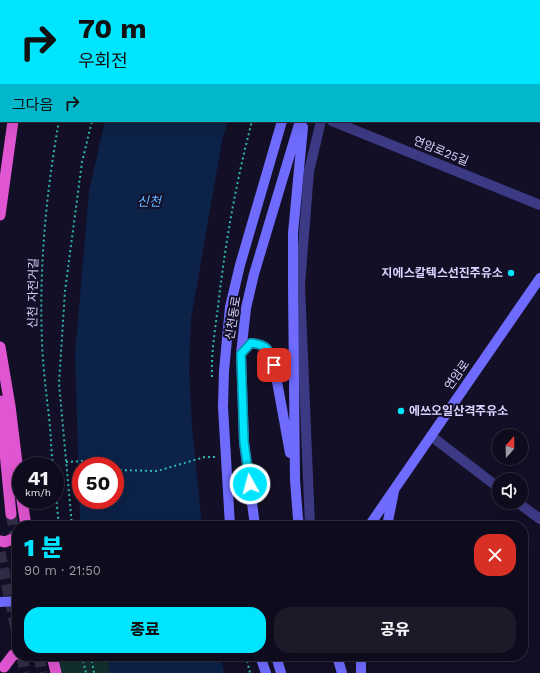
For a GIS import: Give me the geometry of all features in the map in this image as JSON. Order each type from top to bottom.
[{"type":"highway","points":[[0,215],[13,122]]},
{"type":"highway","points":[[0,348],[10,406],[16,457]]},
{"type":"highway","points":[[0,401],[11,514]]},
{"type":"highway","points":[[23,509],[25,521]]},
{"type":"highway","points":[[0,542],[12,539]]},
{"type":"highway","points":[[0,656],[5,670]]},
{"type":"highway","points":[[5,670],[12,657]]},
{"type":"highway","points":[[52,661],[56,673]]},
{"type":"main road","name":"신천동로","points":[[230,521],[223,407],[224,370],[230,307],[240,265],[282,122]]},
{"type":"main road","name":"신천동로","points":[[254,521],[244,442],[241,354],[246,308],[254,274],[300,122]]},
{"type":"main road","points":[[299,521],[295,480],[292,286],[293,233],[304,122]]},
{"type":"main road","name":"연암로","points":[[372,521],[540,278]]},
{"type":"main road","points":[[241,354],[251,343],[262,344],[270,352],[274,365],[295,480]]},
{"type":"main road","points":[[388,521],[395,488]]},
{"type":"main road","points":[[0,602],[12,601]]},
{"type":"main road","points":[[262,661],[266,673]]},
{"type":"main road","points":[[277,661],[281,673]]},
{"type":"main road","points":[[338,661],[342,673]]},
{"type":"main road","points":[[361,661],[361,673]]},
{"type":"street","points":[[310,521],[300,285],[309,170],[321,122]]},
{"type":"street","name":"연암로25길","points":[[334,122],[540,205]]},
{"type":"street","points":[[431,436],[492,483]]},
{"type":"street","points":[[526,509],[540,519]]},
{"type":"path","name":"신천 자전거길","points":[[51,457],[43,367],[42,292],[46,216],[59,122]]},
{"type":"path","points":[[72,521],[60,383],[65,291],[82,162],[92,122]]},
{"type":"path","points":[[124,470],[157,471],[205,457],[216,457]]},
{"type":"path","points":[[66,462],[72,462]]},
{"type":"path","points":[[57,509],[58,521]]},
{"type":"path","points":[[83,661],[86,673]]},
{"type":"path","points":[[92,661],[94,673]]},
{"type":"path","points":[[247,661],[250,673]]},
{"type":"green space","points":[[53,661],[108,661],[110,673],[56,673]]},
{"type":"water","name":"신천","points":[[105,122],[228,122],[222,141],[191,319],[189,369],[192,426],[202,521],[80,521],[80,509],[124,509],[124,457],[78,457],[75,354],[89,191]]},
{"type":"water","points":[[108,661],[222,661],[224,673],[110,673]]},
{"type":"tunnel","points":[[11,514],[12,521]]},
{"type":"tunnel","points":[[0,552],[12,610]]},
{"type":"tunnel","points":[[23,661],[25,673]]},
{"type":"tunnel","points":[[40,661],[42,673]]},
{"type":"place","name":"지에스칼텍스선진주유소","points":[[511,273]]},
{"type":"place","name":"에쓰오일산격주유소","points":[[401,411]]},
{"type":"route","points":[[250,484],[244,442],[241,396],[241,354],[251,343],[262,344],[270,352],[274,365]]}]
